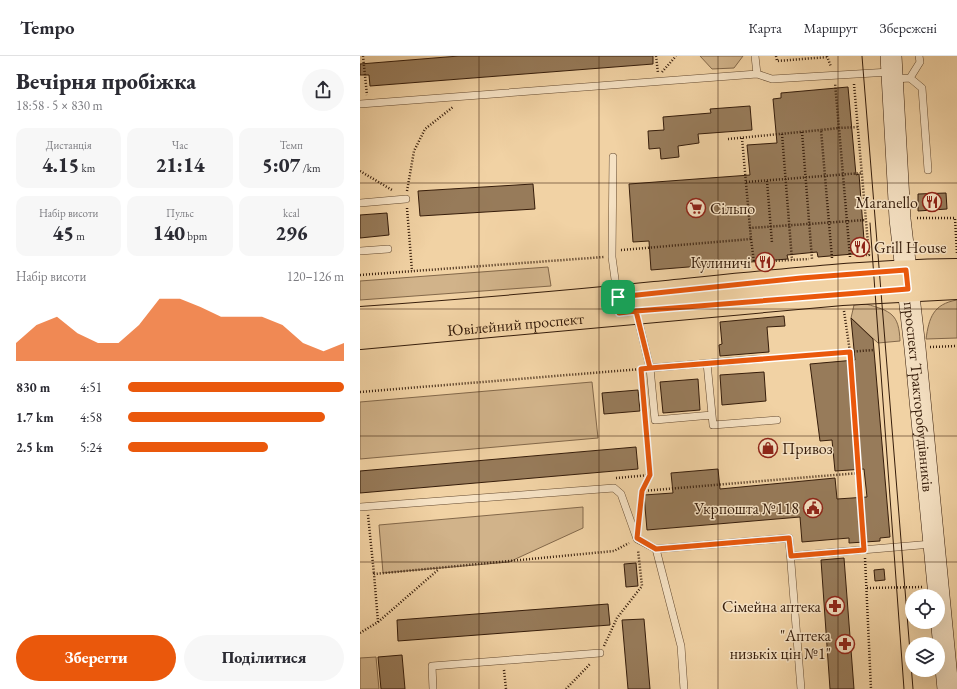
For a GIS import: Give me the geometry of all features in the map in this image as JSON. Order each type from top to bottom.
[{"type":"main road","name":"проспект Тракторобудівників","points":[[896,71],[899,202],[915,348],[948,689]]},
{"type":"main road","name":"Ювілейний проспект","points":[[360,338],[622,306],[907,280],[957,270]]},
{"type":"main road","name":"Ювілейний проспект","points":[[907,280],[957,288]]},
{"type":"main road","name":"Ювілейний проспект","points":[[360,318],[622,306]]},
{"type":"lane","points":[[755,56],[757,74]]},
{"type":"lane","points":[[360,104],[757,74],[772,79],[896,71],[920,62],[919,56]]},
{"type":"lane","points":[[896,71],[922,88],[928,170]]},
{"type":"lane","points":[[613,157],[612,257],[622,306],[650,368],[655,420],[712,415]]},
{"type":"lane","points":[[360,203],[406,199]]},
{"type":"lane","points":[[360,251],[388,249]]},
{"type":"lane","points":[[650,368],[759,359]]},
{"type":"lane","points":[[707,363],[713,425],[777,420]]},
{"type":"lane","points":[[364,507],[614,488],[621,494],[637,538],[656,549],[789,538],[801,689]]},
{"type":"lane","points":[[791,556],[934,544]]},
{"type":"lane","points":[[656,549],[681,646],[684,689]]},
{"type":"lane","points":[[433,689],[432,666],[600,653]]},
{"type":"path","points":[[363,56],[367,98]]},
{"type":"path","points":[[656,56],[658,76],[676,56]]},
{"type":"path","points":[[776,56],[777,61],[828,57]]},
{"type":"path","points":[[835,75],[850,257]]},
{"type":"path","points":[[848,82],[854,82],[862,173],[869,255],[863,256]]},
{"type":"path","points":[[835,83],[842,83]]},
{"type":"path","points":[[412,271],[406,199],[414,151],[425,129],[450,108],[456,106]]},
{"type":"path","points":[[728,139],[858,127]]},
{"type":"path","points":[[821,130],[832,258]]},
{"type":"path","points":[[802,132],[812,259]]},
{"type":"path","points":[[782,134],[792,260]]},
{"type":"path","points":[[742,138],[754,262],[819,259]]},
{"type":"path","points":[[360,171],[406,199]]},
{"type":"path","points":[[746,182],[862,173]]},
{"type":"path","points":[[767,181],[772,243]]},
{"type":"path","points":[[917,218],[956,217],[957,254]]},
{"type":"path","points":[[750,228],[866,220]]},
{"type":"path","points":[[360,275],[612,257],[619,250],[751,239]]},
{"type":"path","points":[[844,258],[856,256]]},
{"type":"path","points":[[826,259],[838,258]]},
{"type":"path","points":[[843,303],[850,352],[859,473],[867,588],[867,638],[871,689]]},
{"type":"path","points":[[928,347],[957,346]]},
{"type":"path","points":[[759,359],[874,350]]},
{"type":"path","points":[[360,392],[650,368]]},
{"type":"path","points":[[641,369],[642,376]]},
{"type":"path","points":[[566,689],[600,653],[617,618],[642,586],[637,538],[642,491],[650,475],[646,422]]},
{"type":"path","points":[[642,491],[859,473]]},
{"type":"path","points":[[613,479],[650,475]]},
{"type":"path","points":[[364,507],[374,574],[378,622]]},
{"type":"path","points":[[374,574],[614,551],[637,538]]},
{"type":"path","points":[[360,633],[378,622],[418,589],[439,568]]},
{"type":"path","points":[[867,588],[938,587]]},
{"type":"path","points":[[504,660],[506,689]]},
{"type":"shaded area","points":[[700,56],[743,56],[734,68],[712,69]]},
{"type":"shaded area","points":[[548,267],[551,286],[360,300],[360,281]]},
{"type":"shaded area","points":[[957,300],[957,338],[926,339],[931,318],[937,309],[942,305]]},
{"type":"shaded area","points":[[866,304],[882,309],[892,315],[898,325],[900,341],[878,343],[851,318],[854,305]]},
{"type":"shaded area","points":[[592,382],[598,438],[360,459],[360,402]]},
{"type":"shaded area","points":[[583,507],[583,528],[509,562],[383,573],[379,525]]},
{"type":"shaded area","points":[[376,657],[379,689],[360,689],[360,658]]},
{"type":"building","points":[[459,56],[653,56],[653,64],[370,86],[369,75],[360,75],[360,64]]},
{"type":"building","points":[[848,87],[856,175],[859,174],[865,253],[818,257],[817,252],[787,255],[788,259],[651,270],[649,241],[633,242],[629,184],[750,175],[747,145],[777,143],[773,99],[781,98],[781,93]]},
{"type":"building","points":[[750,106],[752,130],[698,134],[699,143],[678,146],[679,157],[661,159],[660,148],[649,149],[648,131],[664,130],[663,117],[711,113],[710,109]]},
{"type":"building","points":[[533,184],[535,209],[420,216],[418,191]]},
{"type":"building","name":"Maranello","points":[[946,193],[947,209],[918,211],[918,194]]},
{"type":"building","points":[[387,213],[389,235],[360,238],[360,215]]},
{"type":"building","points":[[784,316],[785,326],[767,327],[769,352],[720,356],[719,345],[722,344],[720,322]]},
{"type":"building","points":[[851,318],[873,339],[890,537],[880,538],[880,541],[849,543],[849,538],[802,542],[800,517],[647,530],[644,495],[673,493],[671,473],[718,469],[720,489],[835,478],[837,499],[867,497],[864,469],[835,471],[832,440],[820,441],[810,364],[855,360]]},
{"type":"building","points":[[764,372],[766,401],[722,405],[720,375]]},
{"type":"building","points":[[698,379],[700,410],[663,413],[660,382]]},
{"type":"building","points":[[638,390],[640,411],[604,414],[602,393]]},
{"type":"building","points":[[636,447],[638,469],[360,493],[360,471]]},
{"type":"building","points":[[844,558],[854,689],[830,689],[821,560]]},
{"type":"building","points":[[636,563],[638,586],[626,587],[624,564]]},
{"type":"building","points":[[884,569],[885,580],[875,581],[874,570]]},
{"type":"building","points":[[608,604],[610,625],[398,641],[397,620]]},
{"type":"building","points":[[644,619],[650,689],[628,689],[622,620]]},
{"type":"building","points":[[402,655],[405,689],[381,689],[378,657]]},
{"type":"tram line","points":[[862,56],[913,689]]},
{"type":"tram line","points":[[870,223],[904,689]]},
{"type":"place","name":"Maranello","points":[[932,202]]},
{"type":"place","name":"Сільпо","points":[[696,208]]},
{"type":"place","name":"Grill House","points":[[860,247]]},
{"type":"place","name":"Кулиничі","points":[[765,262]]},
{"type":"place","name":"Привоз","points":[[768,448]]},
{"type":"place","name":"Укрпошта №118","points":[[813,508]]},
{"type":"place","name":"Сімейна аптека","points":[[835,606]]},
{"type":"place","name":"\"Аптека низькіх цін №1\"","points":[[845,644]]},
{"type":"route","points":[[618,297],[619,313],[636,311],[650,368],[641,369],[650,475],[642,491],[637,538],[656,549],[789,538],[791,556],[864,550],[850,352],[650,368],[639,326],[636,311],[908,289],[906,270],[801,278],[618,297]]}]
